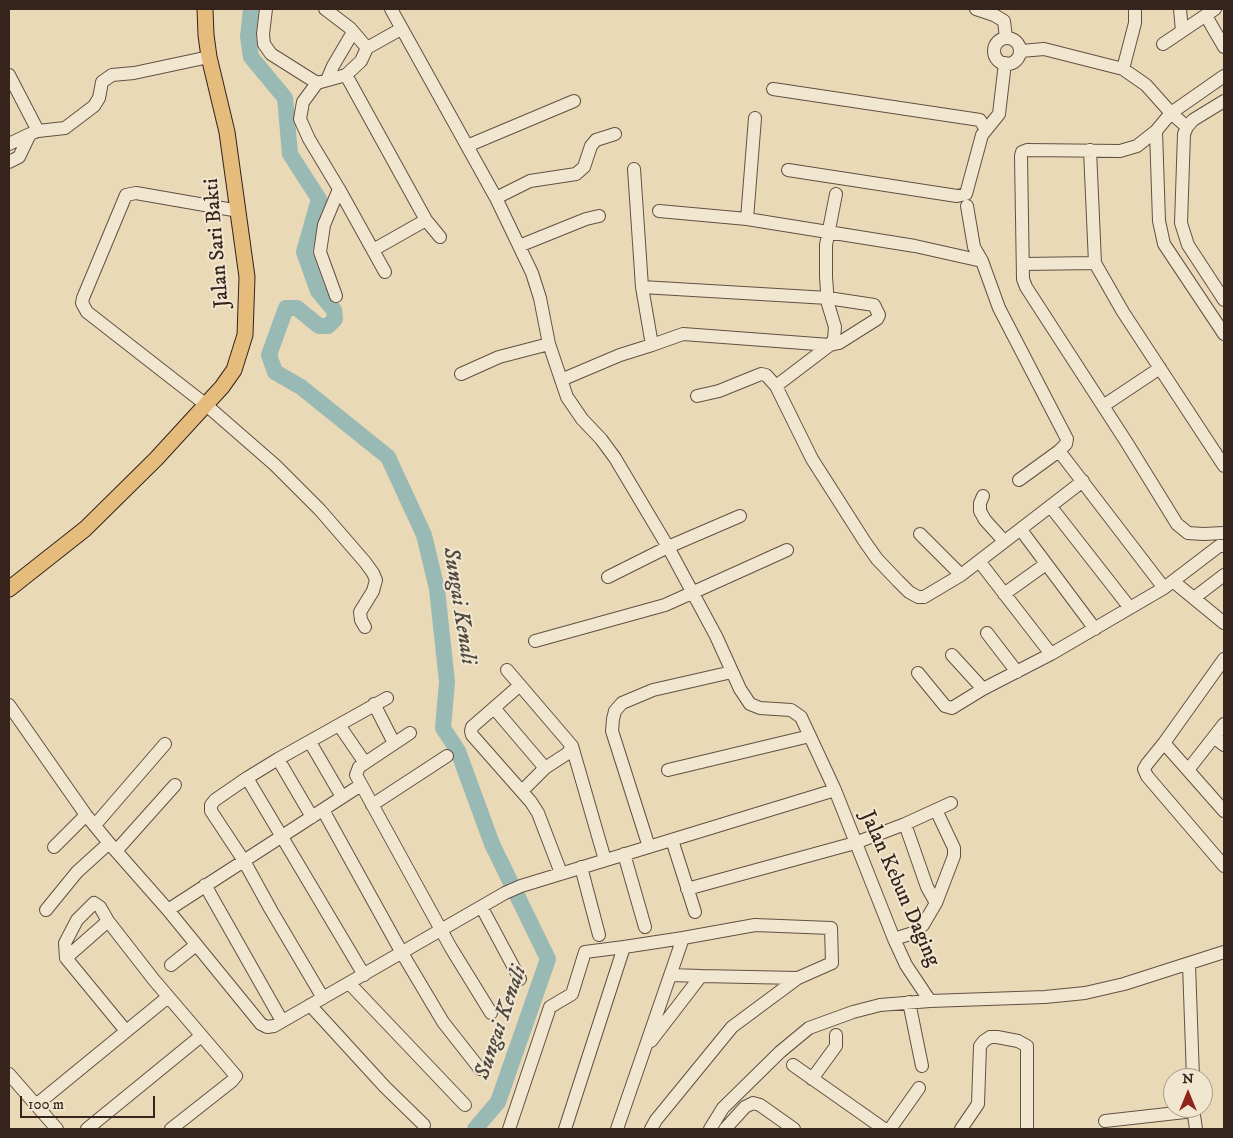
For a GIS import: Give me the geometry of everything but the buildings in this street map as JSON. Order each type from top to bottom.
[{"type":"main road","name":"Jalan Sari Bakti","points":[[9,589],[84,529],[156,459],[205,404],[222,388],[234,370],[245,334],[246,277],[239,211],[227,132],[209,57],[205,9]]},
{"type":"street","points":[[266,9],[263,34],[264,44],[271,54],[322,81],[346,75],[361,61],[366,48],[401,29]]},
{"type":"street","points":[[325,9],[354,32],[366,48]]},
{"type":"street","points":[[391,9],[496,198],[532,273],[538,290],[548,344],[567,397],[615,458],[668,546],[716,636],[732,672],[653,690],[622,703],[616,710],[612,731],[649,847]]},
{"type":"street","points":[[976,9],[994,15],[1004,21],[1006,38]]},
{"type":"street","points":[[1123,69],[1135,23],[1135,9]]},
{"type":"street","points":[[1180,9],[1182,31]]},
{"type":"street","points":[[1163,44],[1210,12],[1224,47]]},
{"type":"street","points":[[354,32],[333,66],[303,102],[300,119],[309,139],[340,189],[385,272]]},
{"type":"street","points":[[1006,38],[1018,42],[1019,58],[1014,62],[1000,62],[995,56],[994,50],[1000,39],[1006,38]]},
{"type":"street","points":[[1020,51],[1044,49],[1123,69],[1146,85],[1170,113],[1187,126]]},
{"type":"street","points":[[9,144],[34,132],[65,128],[94,106],[99,98],[102,82],[112,75],[209,57]]},
{"type":"street","points":[[788,170],[957,196],[966,194],[982,135],[999,114],[1005,63]]},
{"type":"street","points":[[9,75],[34,132]]},
{"type":"street","points":[[346,75],[426,220],[440,237]]},
{"type":"street","points":[[1224,76],[1170,113],[1156,131],[1133,148],[1120,150],[1027,150],[1022,152],[1020,156],[1023,279],[1026,287],[1104,406],[1177,524],[1188,533],[1224,532]]},
{"type":"street","points":[[773,89],[980,120],[986,130]]},
{"type":"street","points":[[1224,101],[1193,120],[1187,126],[1184,134],[1181,223],[1188,245],[1224,300]]},
{"type":"street","points":[[467,146],[574,102]]},
{"type":"street","points":[[747,220],[755,118]]},
{"type":"street","points":[[1156,131],[1160,221],[1164,244],[1224,334]]},
{"type":"street","points":[[9,162],[19,157],[34,132]]},
{"type":"street","points":[[496,198],[530,181],[576,174],[584,167],[591,146],[596,140],[615,134]]},
{"type":"street","points":[[1090,150],[1095,263],[1123,312],[1224,466]]},
{"type":"street","points":[[634,169],[642,287],[652,344]]},
{"type":"street","points":[[336,296],[320,252],[324,225],[340,189]]},
{"type":"street","points":[[239,211],[136,193],[126,196],[82,304],[87,312],[205,404],[275,465],[320,510],[373,573],[376,580],[375,587],[360,612],[360,620],[365,627]]},
{"type":"street","points":[[776,386],[830,345],[834,338],[835,327],[828,298],[826,277],[826,244],[836,194]]},
{"type":"street","points":[[967,206],[974,247],[982,261],[999,308],[1066,439],[1066,444],[1060,451],[1019,480]]},
{"type":"street","points":[[659,211],[747,220],[916,246],[982,261]]},
{"type":"street","points":[[519,246],[586,219],[599,216]]},
{"type":"street","points":[[373,250],[426,220]]},
{"type":"street","points":[[1023,264],[1095,263]]},
{"type":"street","points":[[561,380],[620,354],[683,334],[830,345],[839,343],[877,319],[879,314],[874,304],[828,298],[642,287]]},
{"type":"street","points":[[461,374],[499,357],[548,344]]},
{"type":"street","points":[[1104,406],[1160,368]]},
{"type":"street","points":[[697,396],[719,391],[761,374],[766,375],[776,386],[818,468],[877,559],[914,595],[924,597],[961,575],[1083,481]]},
{"type":"street","points":[[1060,451],[1169,585],[1194,598],[1224,623]]},
{"type":"street","points":[[984,496],[980,503],[980,511],[985,520],[1004,541]]},
{"type":"street","points":[[1051,506],[1130,608]]},
{"type":"street","points":[[608,576],[668,546],[740,516]]},
{"type":"street","points":[[1021,530],[1095,629]]},
{"type":"street","points":[[920,534],[961,575]]},
{"type":"street","points":[[918,673],[946,706],[952,708],[1051,654],[1169,585],[1219,546],[1224,546]]},
{"type":"street","points":[[535,641],[665,605],[787,550]]},
{"type":"street","points":[[979,561],[1051,654]]},
{"type":"street","points":[[1004,594],[1046,564]]},
{"type":"street","points":[[1194,598],[1224,575]]},
{"type":"street","points":[[987,633],[1017,672]]},
{"type":"street","points":[[952,655],[983,690]]},
{"type":"street","points":[[1224,659],[1144,769],[1147,776],[1224,866]]},
{"type":"street","points":[[507,670],[572,746],[605,860]]},
{"type":"street","name":"Jalan Kebun Daging","points":[[732,672],[750,704],[760,708],[786,709],[796,712],[801,717],[835,790],[894,939],[906,965],[930,1000],[1045,997],[1084,993],[1124,984],[1224,952]]},
{"type":"street","points":[[519,686],[472,727],[471,731],[531,802],[538,813],[561,873]]},
{"type":"street","points":[[323,998],[244,861],[211,811],[211,805],[215,800],[246,778],[278,758],[387,698]]},
{"type":"street","points":[[374,704],[394,743]]},
{"type":"street","points":[[9,706],[86,815],[168,910],[261,1024],[267,1027],[274,1026],[482,908],[505,893],[561,873],[835,790]]},
{"type":"street","points":[[494,708],[545,768]]},
{"type":"street","points":[[1188,770],[1219,741],[1224,724]]},
{"type":"street","points":[[339,725],[365,763]]},
{"type":"street","points":[[410,733],[359,767],[356,772],[361,785],[441,930],[492,1013]]},
{"type":"street","points":[[668,770],[810,736]]},
{"type":"street","points":[[310,742],[342,797]]},
{"type":"street","points":[[1164,743],[1224,811]]},
{"type":"street","points":[[95,825],[165,744]]},
{"type":"street","points":[[522,791],[545,768],[568,753],[572,746]]},
{"type":"street","points":[[372,805],[448,756]]},
{"type":"street","points":[[278,758],[317,813],[443,1022],[480,1069]]},
{"type":"street","points":[[246,778],[364,975]]},
{"type":"street","points":[[46,910],[77,872],[112,847],[175,784]]},
{"type":"street","points":[[168,910],[361,785]]},
{"type":"street","points":[[687,889],[855,843],[905,824],[951,803]]},
{"type":"street","points":[[894,939],[918,931],[936,903],[955,852],[936,810]]},
{"type":"street","points":[[54,847],[86,815]]},
{"type":"street","points":[[905,824],[928,887],[936,903]]},
{"type":"street","points":[[672,840],[695,912]]},
{"type":"street","points":[[624,854],[645,928]]},
{"type":"street","points":[[581,867],[599,935]]},
{"type":"street","points":[[205,885],[282,1020]]},
{"type":"street","points":[[126,1031],[66,958],[65,943],[77,920],[94,903],[100,907],[108,921],[168,997],[236,1076],[171,1129]]},
{"type":"street","points":[[482,908],[520,979]]},
{"type":"street","points":[[66,958],[108,921]]},
{"type":"street","points":[[509,1129],[550,1007],[572,994],[585,952],[624,948],[755,925],[831,928],[832,963],[798,978],[732,1027],[656,1120],[651,1129]]},
{"type":"street","points":[[617,1129],[684,938]]},
{"type":"street","points":[[171,965],[196,945]]},
{"type":"street","points":[[565,1129],[624,948]]},
{"type":"street","points":[[1189,964],[1193,1068]]},
{"type":"street","points":[[671,975],[798,978]]},
{"type":"street","points":[[645,1049],[701,976]]},
{"type":"street","points":[[767,977],[767,1001]]},
{"type":"street","points":[[349,983],[465,1105]]},
{"type":"street","points":[[36,1105],[168,997]]},
{"type":"street","points":[[710,1129],[722,1108],[780,1052],[809,1028],[853,1012],[880,1005],[930,1000]]},
{"type":"street","points":[[908,1002],[922,1066]]},
{"type":"street","points":[[310,1005],[385,1087],[424,1125]]},
{"type":"street","points":[[87,1129],[201,1036]]},
{"type":"street","points":[[812,1079],[836,1046],[836,1036]]},
{"type":"street","points":[[961,1129],[978,1104],[980,1046],[984,1040],[990,1037],[1005,1037],[1027,1046],[1027,1129]]},
{"type":"street","points":[[793,1064],[884,1129]]},
{"type":"street","points":[[9,1074],[57,1129]]},
{"type":"street","points":[[890,1129],[919,1088]]},
{"type":"street","points":[[725,1129],[745,1107],[753,1103],[760,1105],[794,1129]]},
{"type":"street","points":[[1105,1121],[1163,1113]]},
{"type":"waterway","name":"Sungai Kenali","points":[[251,9],[248,37],[251,57],[285,98],[290,154],[319,199],[304,252],[318,291],[334,310],[335,319],[328,326],[319,326],[297,308],[286,308],[269,355],[275,372],[301,387],[388,457],[424,535],[437,589],[447,682],[443,728],[458,751],[492,844],[548,959],[498,1102],[475,1129]]}]
